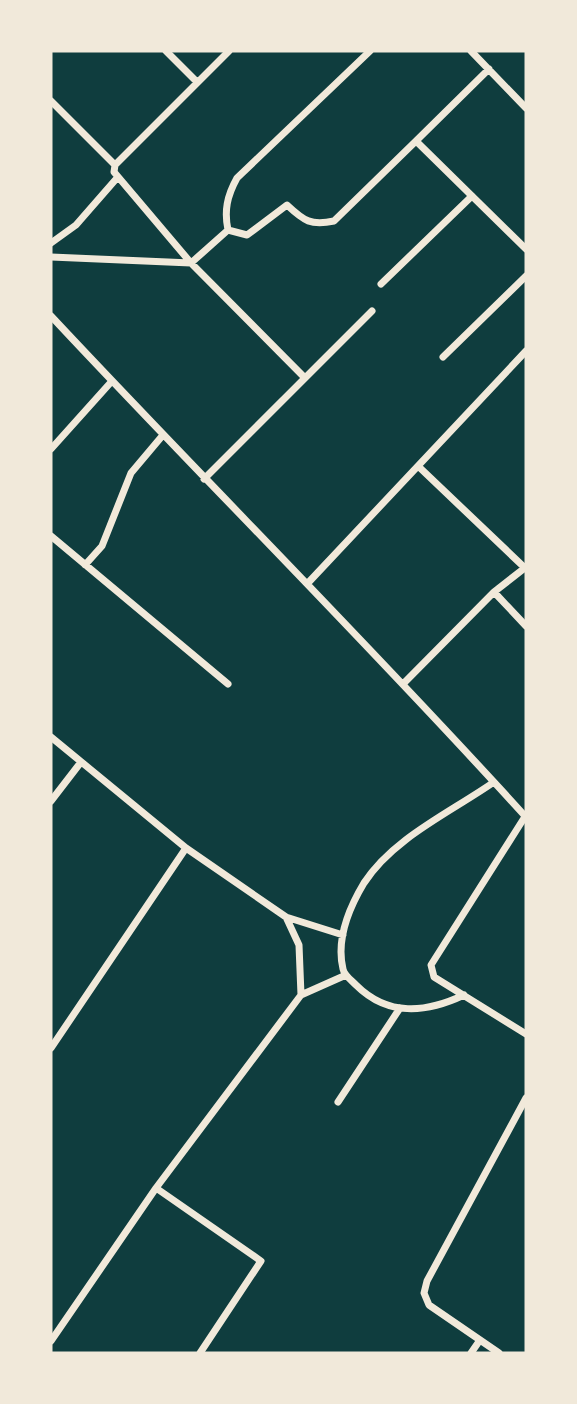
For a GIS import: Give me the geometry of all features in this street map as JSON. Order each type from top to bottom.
[{"type":"street","points":[[166,51],[197,82]]},
{"type":"street","points":[[229,51],[115,165],[114,172],[191,263],[305,378]]},
{"type":"street","points":[[228,230],[225,214],[229,192],[237,178],[370,51]]},
{"type":"street","points":[[471,51],[526,108]]},
{"type":"street","points":[[228,230],[247,235],[287,205],[305,222],[317,225],[334,221],[489,69]]},
{"type":"street","points":[[51,101],[115,165]]},
{"type":"street","points":[[416,141],[526,249]]},
{"type":"street","points":[[51,243],[76,225],[117,178]]},
{"type":"street","points":[[381,284],[472,196]]},
{"type":"street","points":[[51,257],[191,263],[228,230]]},
{"type":"street","points":[[443,357],[526,276]]},
{"type":"street","points":[[204,479],[372,311]]},
{"type":"street","points":[[51,316],[204,479],[404,683],[526,815],[431,965],[434,976],[526,1034]]},
{"type":"street","points":[[307,584],[526,351]]},
{"type":"street","points":[[51,449],[111,381]]},
{"type":"street","points":[[85,565],[102,546],[131,473],[163,435]]},
{"type":"street","points":[[404,683],[494,592],[525,567],[418,466]]},
{"type":"street","points":[[51,536],[228,684]]},
{"type":"street","points":[[494,592],[526,626]]},
{"type":"street","points":[[51,737],[186,848],[286,916],[343,935]]},
{"type":"street","points":[[51,801],[80,762]]},
{"type":"street","points":[[464,995],[436,1008],[400,1009],[369,998],[343,972],[341,947],[345,921],[364,884],[386,856],[494,782]]},
{"type":"street","points":[[51,1048],[53,1039],[186,848]]},
{"type":"street","points":[[286,916],[299,945],[301,995]]},
{"type":"street","points":[[51,1341],[156,1188],[301,995],[346,975]]},
{"type":"street","points":[[338,1102],[400,1009]]},
{"type":"street","points":[[499,1353],[429,1305],[424,1293],[426,1281],[526,1098]]},
{"type":"street","points":[[156,1188],[261,1261],[200,1353]]},
{"type":"street","points":[[471,1353],[480,1340]]}]
